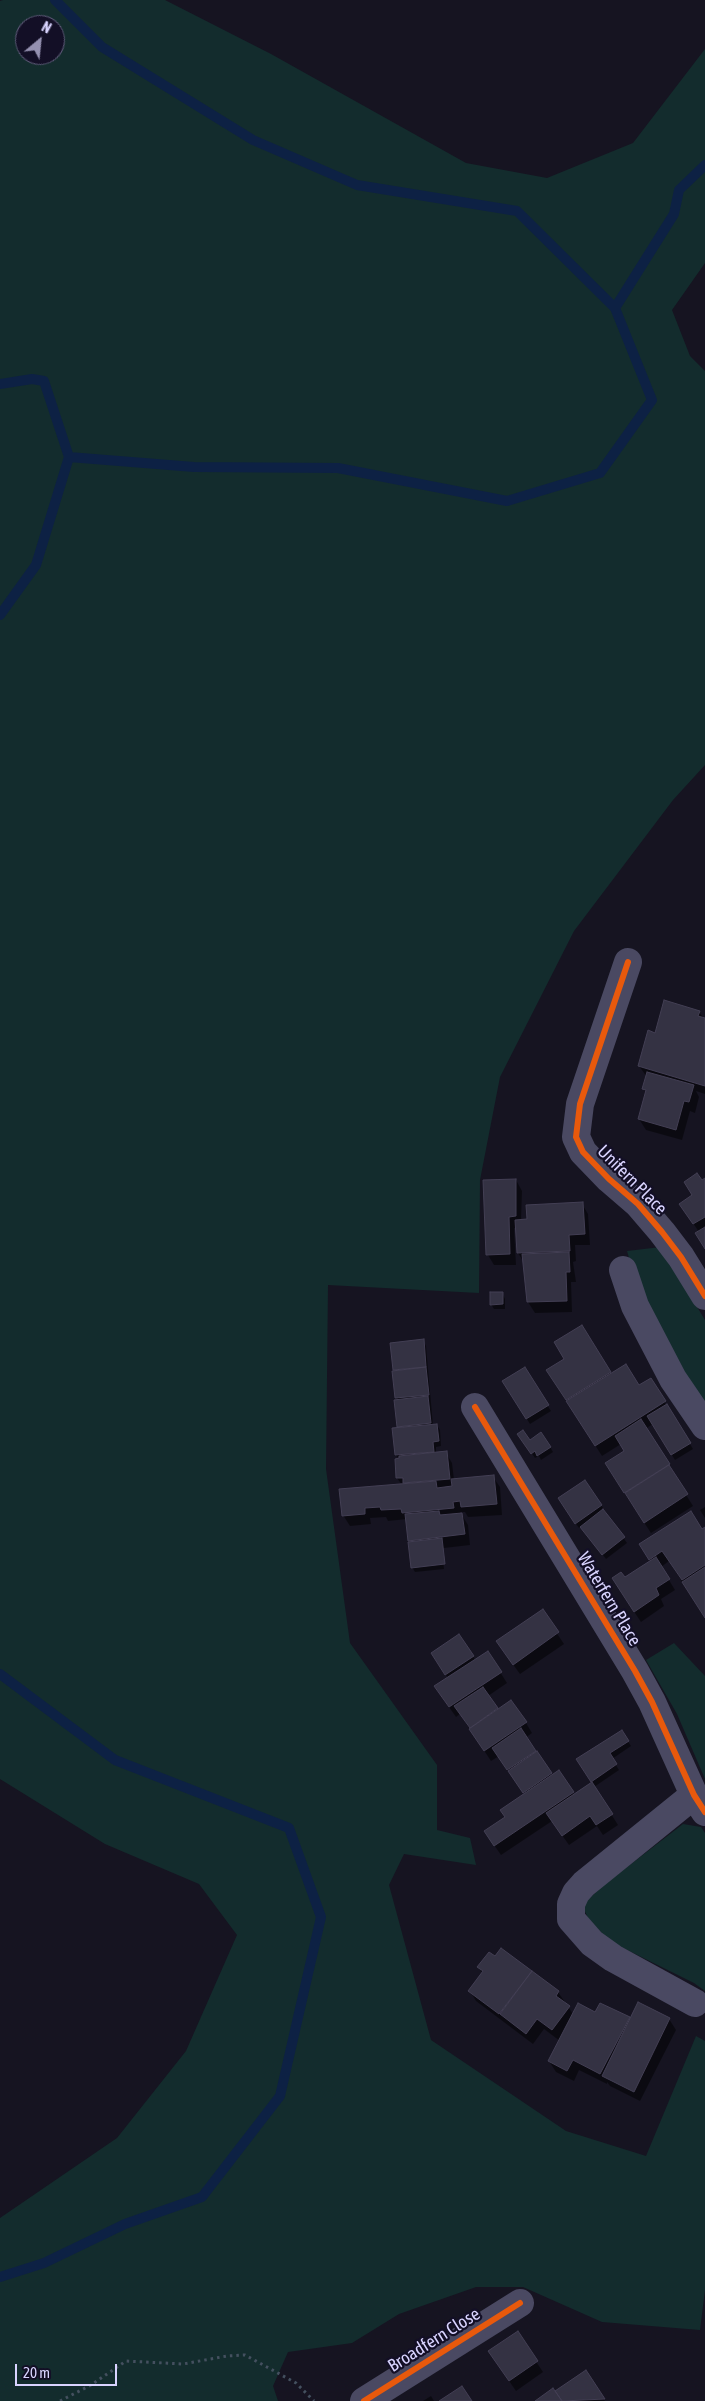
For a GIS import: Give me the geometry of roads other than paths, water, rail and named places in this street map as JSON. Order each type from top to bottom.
[{"type":"street","name":"Unifern Place","points":[[628,962],[580,1104],[576,1137],[584,1152],[609,1179],[638,1204],[662,1232],[705,1296]]},
{"type":"street","points":[[624,1270],[635,1306],[673,1379],[705,1426]]},
{"type":"street","name":"Waterfern Place","points":[[475,1407],[635,1671],[652,1702],[699,1804],[584,1884],[576,1893],[571,1904],[571,1919],[592,1943],[613,1958],[695,2003]]},
{"type":"street","name":"Broadfern Close","points":[[364,2401],[520,2304]]},
{"type":"waterway","points":[[0,615],[36,565],[69,457],[194,467],[338,468],[507,501],[600,473],[652,400],[615,308],[517,211],[357,185],[253,140],[102,47],[55,0]]},
{"type":"waterway","points":[[615,308],[674,214],[679,190],[705,165]]},
{"type":"waterway","points":[[0,384],[32,379],[44,381],[69,457]]},
{"type":"waterway","points":[[0,1674],[115,1760],[289,1828],[321,1917],[280,2096],[202,2197],[125,2224],[44,2263],[0,2277]]}]
